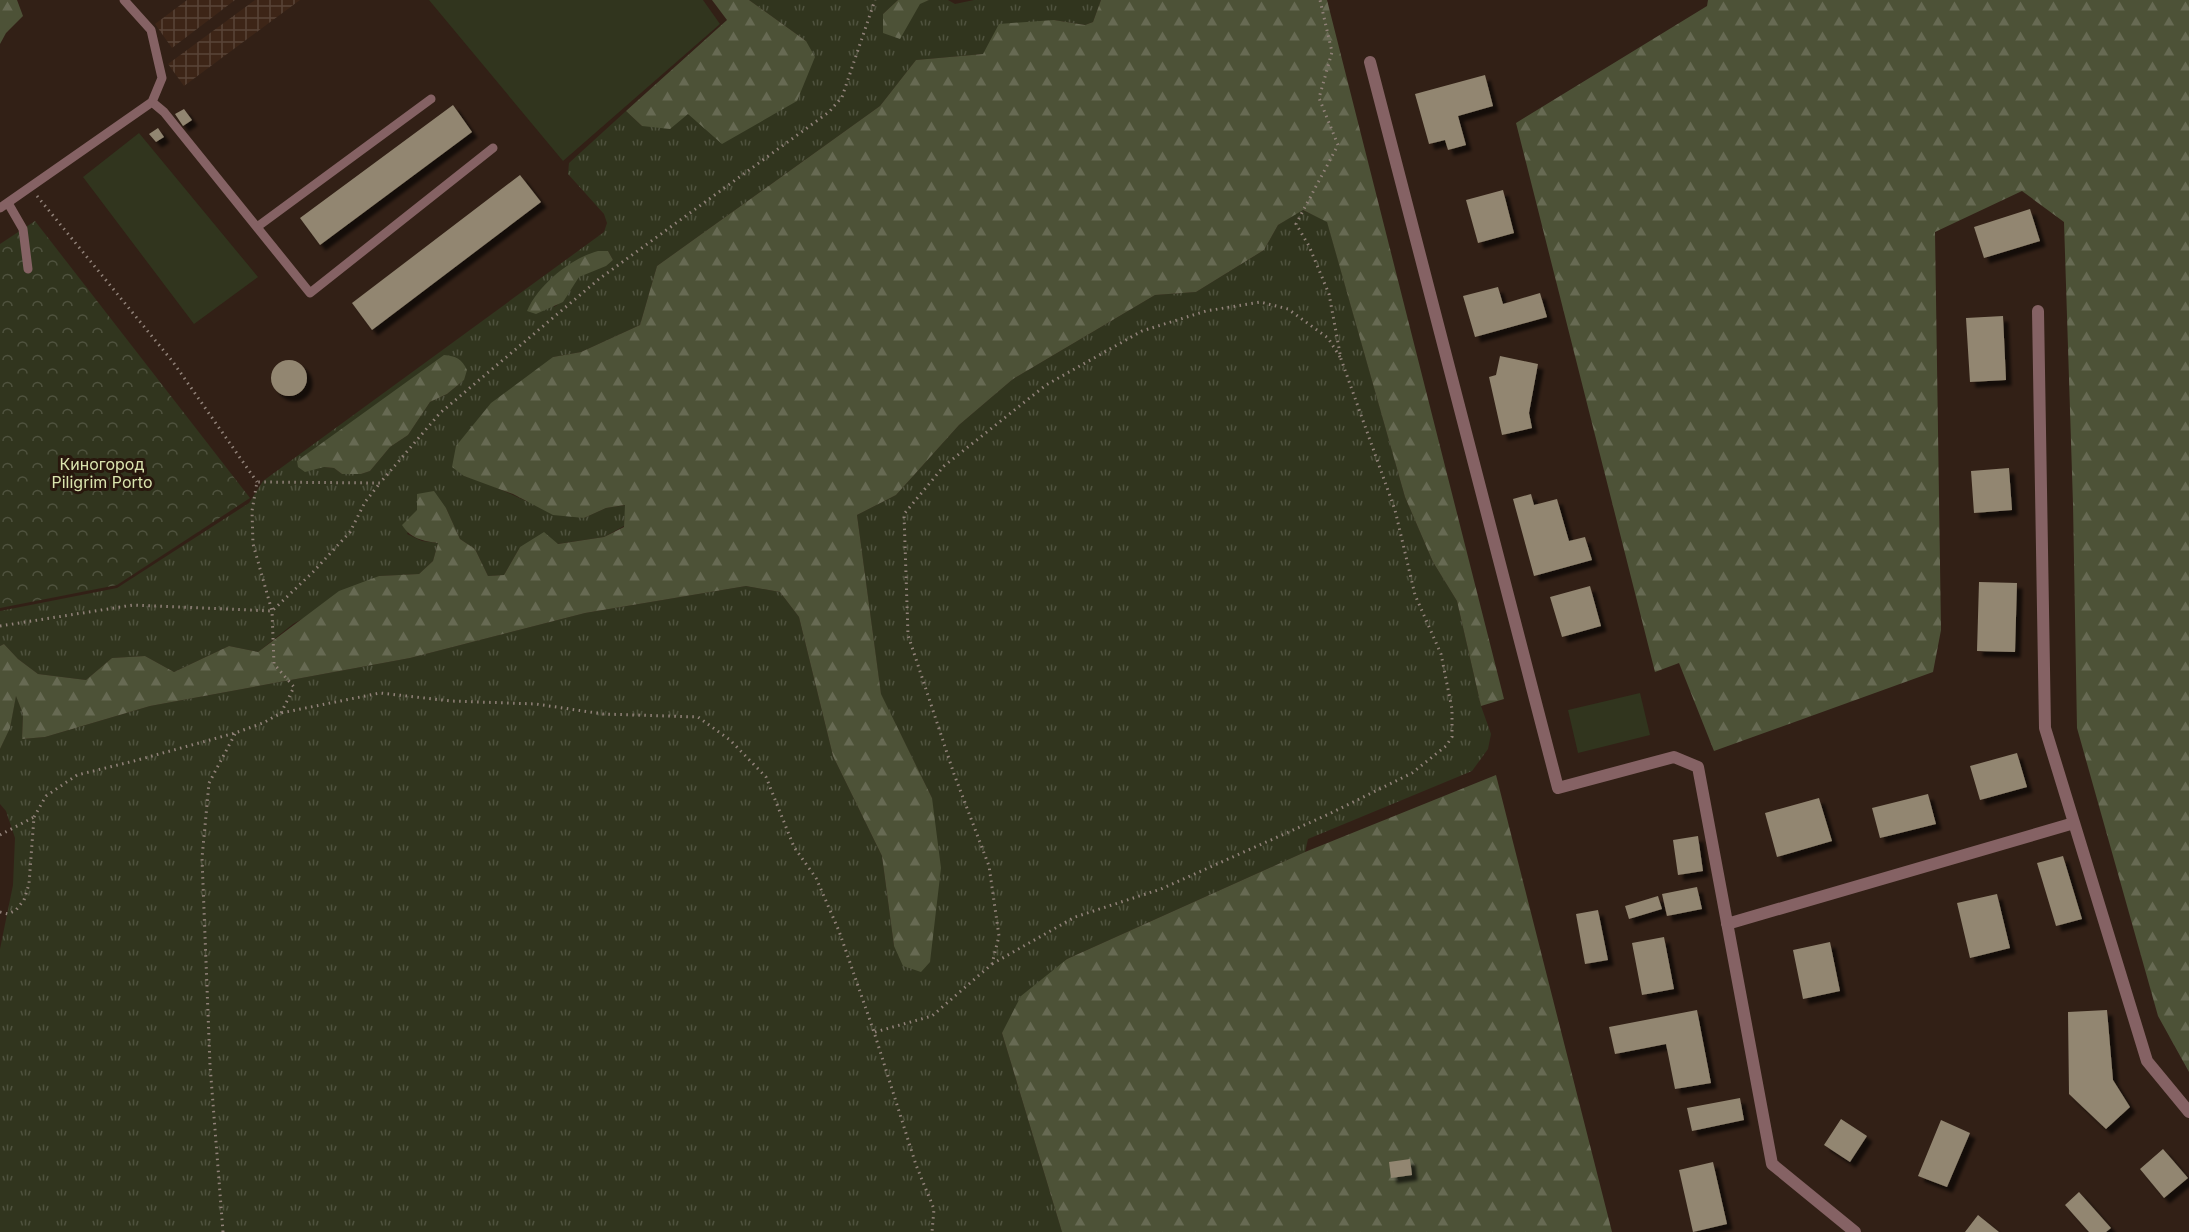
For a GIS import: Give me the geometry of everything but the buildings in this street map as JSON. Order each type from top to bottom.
[{"type":"street","points":[[1370,62],[1558,788],[1674,757],[1698,767],[1772,1164],[1855,1232]]},
{"type":"street","points":[[2038,311],[2045,728],[2147,1061],[2189,1112]]},
{"type":"street","points":[[1727,924],[2074,823]]},
{"type":"lane","points":[[28,269],[23,229],[4,205],[152,102],[162,78],[151,30],[124,0]]},
{"type":"lane","points":[[257,227],[431,99]]},
{"type":"lane","points":[[152,102],[164,112],[310,293],[493,148]]},
{"type":"path","points":[[0,626],[133,604],[272,611],[313,573],[350,532],[365,502],[440,413],[598,279],[829,112],[842,97],[875,0]]},
{"type":"path","points":[[874,1032],[932,1016],[993,964],[1075,917],[1161,889],[1329,814],[1412,773],[1446,746],[1452,737],[1452,709],[1441,654],[1415,595],[1395,510],[1341,359],[1329,294],[1309,246],[1296,224],[1338,145],[1320,98],[1332,52],[1320,0]]},
{"type":"path","points":[[29,186],[173,362],[257,482],[252,511],[253,544],[272,611],[274,664],[294,687],[282,713]]},
{"type":"path","points":[[993,964],[999,936],[989,866],[954,774],[908,635],[904,514],[944,466],[1046,385],[1142,331],[1206,311],[1260,302],[1288,309],[1328,338],[1341,359]]},
{"type":"path","points":[[257,482],[380,483]]},
{"type":"path","points":[[0,912],[8,914],[16,910],[24,900],[29,884],[34,818],[46,796],[77,775],[235,733],[282,713],[380,693],[451,700],[536,704],[603,714],[698,717],[730,740],[766,777],[794,847],[821,888],[839,931],[916,1165],[934,1209],[932,1232]]},
{"type":"path","points":[[223,1232],[210,1065],[202,858],[208,783],[235,733]]},
{"type":"path","points":[[0,835],[34,818]]},
{"type":"shaded area","points":[[187,0],[235,0],[172,48],[155,24]]},
{"type":"shaded area","points":[[255,0],[300,0],[184,86],[168,64]]},
{"type":"green space","points":[[0,0],[17,0],[23,16],[6,33],[0,44]]},
{"type":"green space","points":[[429,0],[703,0],[720,24],[563,161]]},
{"type":"green space","points":[[712,0],[749,0],[806,41],[815,57],[797,101],[722,144],[688,114],[670,129],[642,126],[626,111],[727,20]]},
{"type":"green space","points":[[749,0],[898,0],[883,14],[929,0],[948,0],[955,4],[974,0],[1101,0],[1093,22],[1085,25],[1054,20],[983,54],[916,60],[880,106],[657,266],[640,325],[581,352],[553,357],[464,476],[484,482],[526,501],[584,518],[606,508],[626,505],[624,526],[604,537],[520,547],[504,575],[488,576],[475,549],[460,539],[446,508],[418,494],[418,510],[407,534],[422,541],[438,543],[433,561],[419,574],[379,576],[293,624],[258,652],[229,646],[174,672],[145,656],[112,658],[86,680],[38,674],[18,659],[4,644],[0,646],[0,611],[117,588],[249,503],[263,481],[604,232],[607,223],[604,214],[568,174],[569,163],[626,111],[642,126],[688,114],[806,41]],"holes":[[[608,251],[613,260],[578,277],[565,297],[554,307],[551,279]],[[464,380],[447,394],[430,402],[408,435],[390,447],[370,471],[361,474],[342,474],[334,468],[324,467]]]},
{"type":"green space","points":[[898,0],[929,0],[920,4],[900,39],[883,33],[883,14]]},
{"type":"green space","points":[[1101,0],[1327,0],[1504,699],[1481,706],[1457,601],[1433,562],[1405,497],[1327,222],[1303,210],[1278,225],[1264,250],[1196,292],[1155,295],[1013,379],[959,425],[896,495],[857,515],[881,694],[932,798],[941,868],[930,962],[921,972],[903,966],[894,946],[882,856],[833,756],[799,617],[780,592],[746,586],[585,613],[410,658],[150,706],[45,737],[22,739],[23,714],[16,696],[10,728],[0,749],[0,646],[4,644],[18,659],[38,674],[86,680],[112,658],[145,656],[174,672],[229,646],[258,652],[339,591],[379,576],[419,574],[433,561],[438,543],[413,536],[402,525],[417,510],[417,494],[434,491],[446,508],[460,539],[475,549],[488,576],[504,575],[520,547],[544,532],[558,544],[604,537],[624,527],[625,505],[606,508],[584,518],[553,515],[513,494],[464,476],[452,467],[456,446],[491,403],[553,357],[581,352],[640,325],[657,266],[880,106],[916,60],[983,54],[999,24],[1054,20],[1085,25],[1093,22]]},
{"type":"green space","points":[[1708,0],[2189,0],[2189,1072],[2158,1016],[2077,728],[2064,222],[2022,191],[1935,232],[1941,630],[1933,672],[1714,751],[1679,663],[1655,672],[1516,123],[1707,6]]},
{"type":"green space","points":[[139,133],[258,277],[194,324],[83,177]]},
{"type":"green space","points":[[1302,210],[1327,221],[1405,497],[1433,562],[1457,601],[1481,706],[1491,734],[1488,749],[1472,771],[1308,839],[1305,852],[1067,959],[1002,1033],[1062,1232],[0,1232],[0,949],[13,885],[15,838],[6,811],[0,804],[0,749],[10,727],[16,695],[23,714],[22,739],[45,737],[150,706],[410,658],[585,613],[746,586],[780,592],[799,617],[833,756],[882,856],[894,946],[932,798],[881,695],[857,515],[896,495],[959,425],[1013,379],[1155,295],[1196,292],[1264,250],[1278,225]]},
{"type":"green space","name":"Киногород Piligrim Porto","points":[[35,221],[250,498],[117,585],[0,608],[0,244]]},
{"type":"green space","points":[[598,251],[608,251],[613,260],[606,266],[579,277],[563,302],[536,314],[527,311],[539,292],[556,274],[577,260]]},
{"type":"green space","points":[[444,355],[455,357],[463,363],[467,370],[464,380],[447,394],[430,402],[408,435],[390,447],[370,471],[361,474],[342,474],[334,468],[324,467],[305,472],[298,467],[297,461]]},
{"type":"green space","points":[[1640,693],[1650,735],[1578,753],[1568,710]]},
{"type":"green space","points":[[1496,775],[1612,1232],[1062,1232],[1002,1033],[1021,996],[1067,959],[1305,852]]}]
